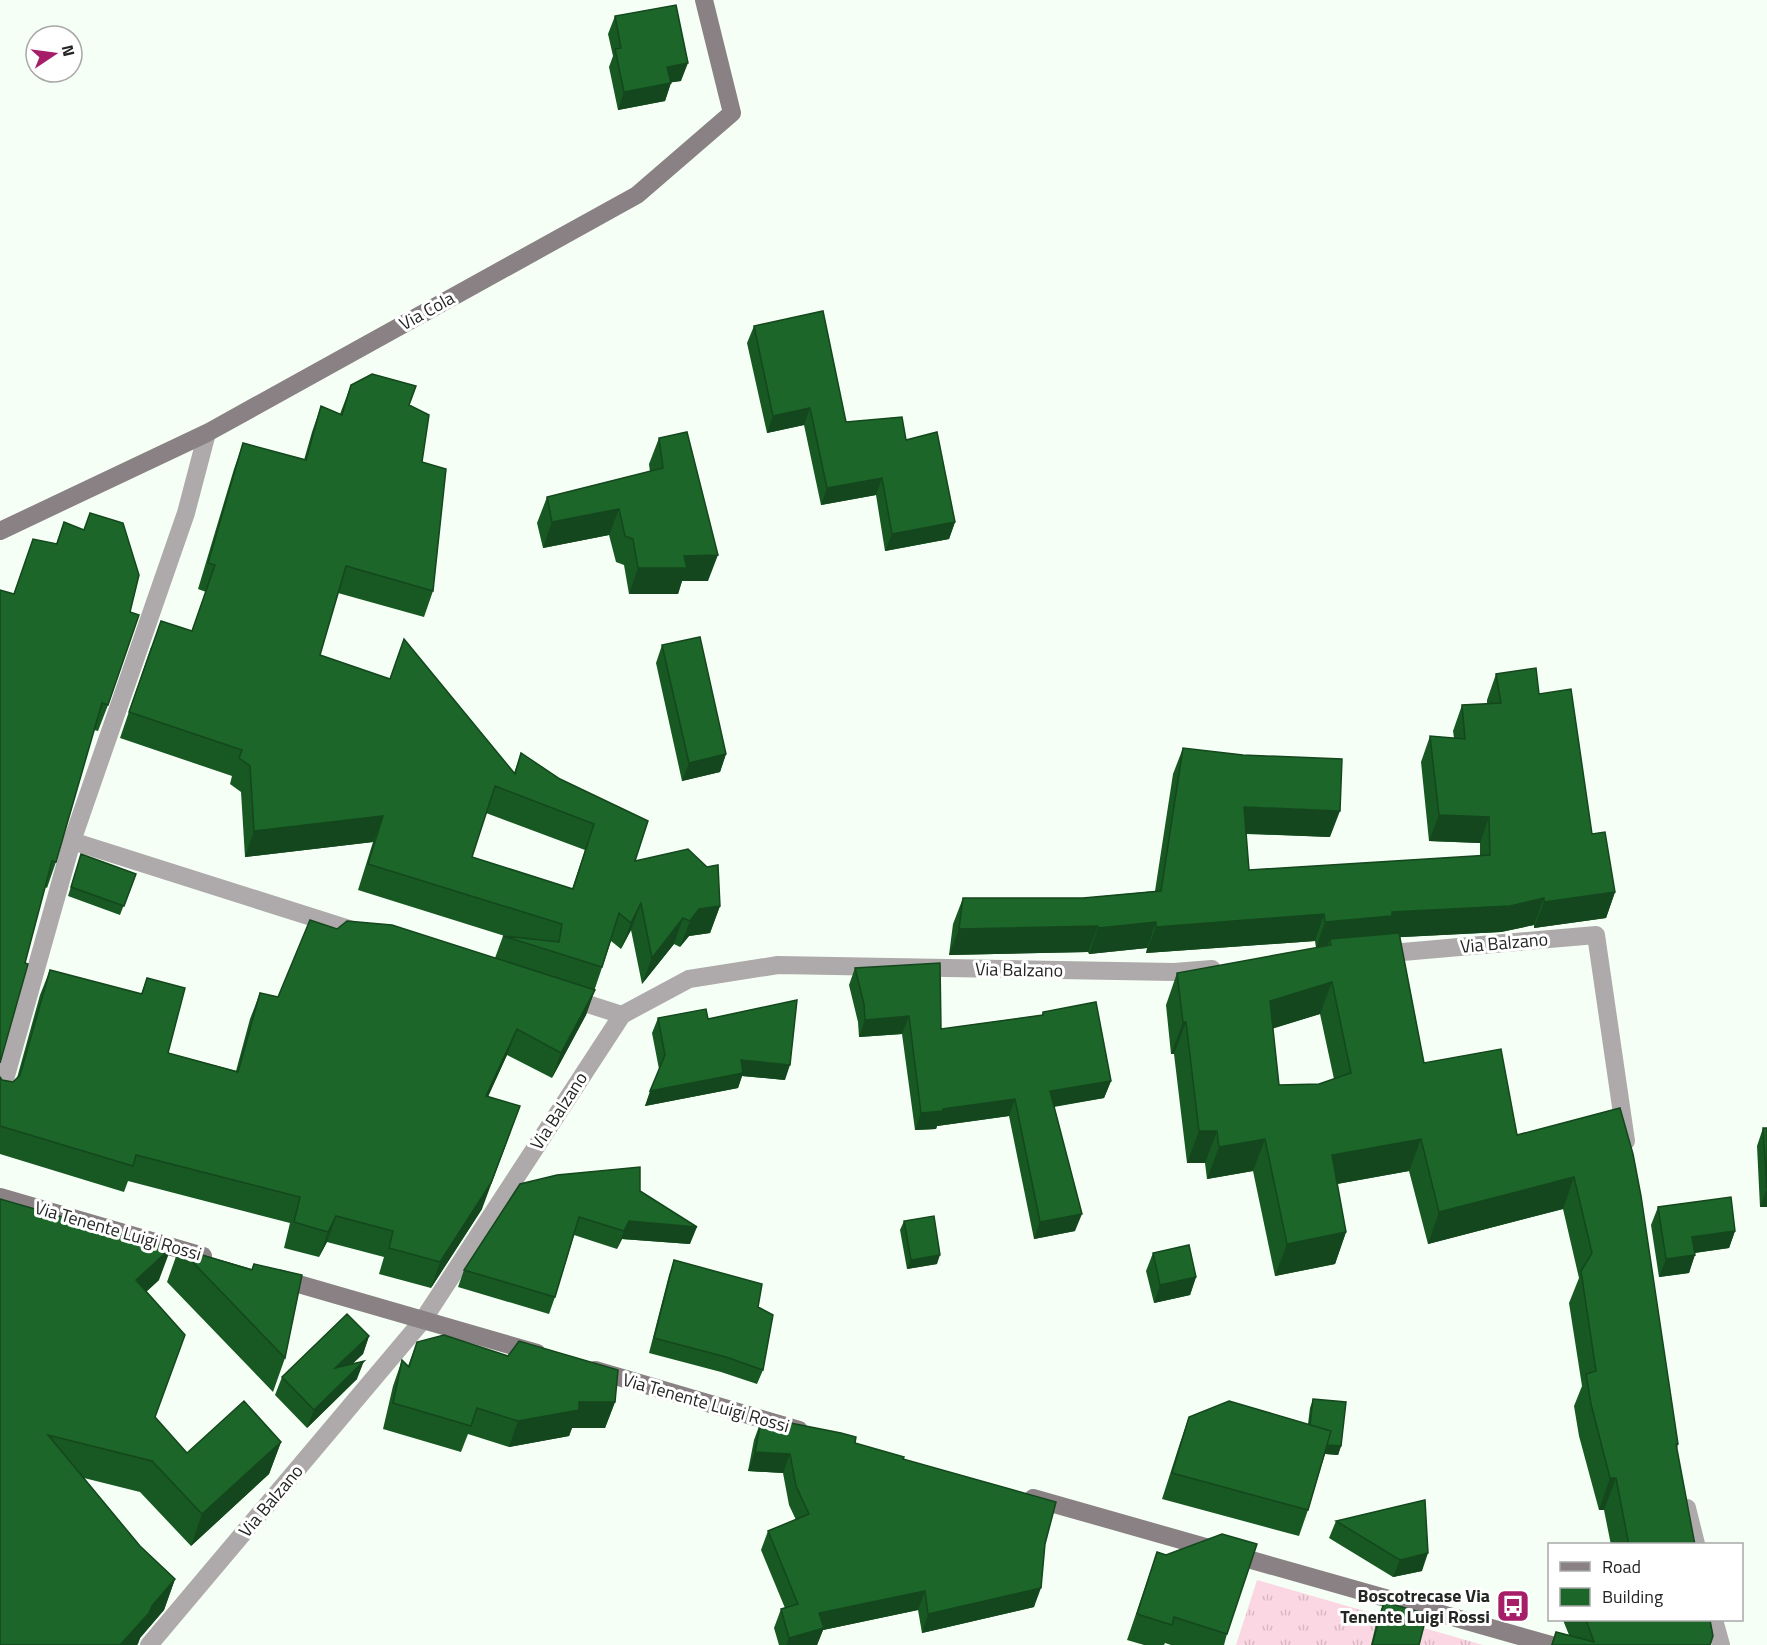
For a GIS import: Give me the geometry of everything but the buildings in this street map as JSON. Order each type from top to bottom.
[{"type":"street","name":"Via Cola","points":[[0,531],[207,433],[636,195],[732,113],[704,0]]},
{"type":"street","points":[[0,1097],[72,841],[186,513],[207,433]]},
{"type":"street","points":[[72,841],[375,937]]},
{"type":"street","name":"Via Balzano","points":[[1362,956],[1596,935],[1629,1158]]},
{"type":"street","name":"Via Balzano","points":[[149,1645],[423,1320],[622,1015],[689,979],[778,965],[1174,972],[1233,967]]},
{"type":"street","points":[[554,993],[622,1015]]},
{"type":"street","name":"Via Tenente Luigi Rossi","points":[[0,1197],[217,1260]]},
{"type":"street","points":[[263,1274],[549,1357]]},
{"type":"street","name":"Via Tenente Luigi Rossi","points":[[584,1367],[814,1434]]},
{"type":"street","points":[[1683,1491],[1696,1543]]},
{"type":"street","points":[[1020,1494],[1551,1645]]},
{"type":"street","points":[[1714,1621],[1721,1645]]},
{"type":"green space","points":[[1257,1580],[1483,1645],[1236,1645]]},
{"type":"place","name":"Boscotrecase Via Tenente Luigi Rossi","points":[[1513,1606]]}]
